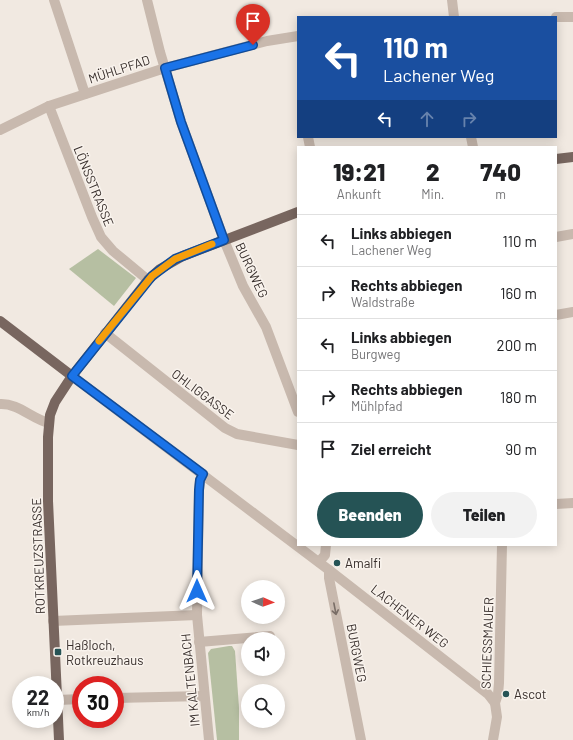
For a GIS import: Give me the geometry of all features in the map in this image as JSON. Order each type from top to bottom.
[{"type":"main road","points":[[557,159],[573,157]]},
{"type":"main road","name":"ROTKREUZSTRASSE","points":[[56,676],[48,494],[49,423],[55,402],[72,376],[105,333],[148,280],[160,269],[175,259],[297,212]]},
{"type":"main road","name":"LACHENER WEG","points":[[0,321],[72,376]]},
{"type":"main road","name":"ROTKREUZSTRASSE","points":[[59,728],[59,740]]},
{"type":"street","points":[[54,0],[84,94]]},
{"type":"street","name":"BURGWEG","points":[[147,0],[181,122],[224,240],[243,286],[266,327],[297,409]]},
{"type":"street","points":[[452,0],[454,16]]},
{"type":"street","points":[[557,18],[573,17]]},
{"type":"street","name":"MÜHLPFAD","points":[[0,130],[49,106],[165,68],[267,41],[297,36]]},
{"type":"street","name":"LÖNSSTRASSE","points":[[49,106],[101,237],[113,251],[148,280]]},
{"type":"street","points":[[557,237],[573,234]]},
{"type":"street","points":[[557,315],[573,312]]},
{"type":"street","name":"OHLIGGASSE","points":[[105,333],[225,428],[237,434],[297,445]]},
{"type":"street","name":"LACHENER WEG","points":[[72,376],[297,545]]},
{"type":"street","points":[[0,404],[8,404],[49,423]]},
{"type":"street","name":"IM KALTENBACH","points":[[203,474],[200,480],[199,490],[197,616],[209,740]]},
{"type":"street","points":[[557,504],[573,503]]},
{"type":"street","name":"LACHENER WEG","points":[[298,546],[488,694],[495,703]]},
{"type":"street","points":[[319,562],[325,555],[326,546]]},
{"type":"street","name":"SCHIESSMAUER","points":[[493,740],[497,717],[495,703],[499,684],[502,546]]},
{"type":"street","name":"BURGWEG","points":[[330,570],[329,578],[361,740]]},
{"type":"street","points":[[53,621],[197,616]]},
{"type":"street","points":[[199,642],[241,638]]},
{"type":"street","points":[[124,698],[204,696]]},
{"type":"green space","points":[[98,249],[136,278],[114,306],[69,269]]},
{"type":"green space","points":[[232,646],[235,651],[239,708],[239,740],[217,740],[208,653],[211,649]]},
{"type":"slow traffic","points":[[99,341],[148,280],[160,269],[175,259],[212,244]]},
{"type":"place","name":"Amalfi","points":[[337,563]]},
{"type":"place","name":"Haßloch, Rotkreuzhaus","points":[[58,652]]},
{"type":"place","name":"Ascot","points":[[506,694]]},
{"type":"route","points":[[197,591],[199,484],[203,474],[72,376],[152,276],[175,259],[224,240],[181,122],[165,68],[253,45]]}]
